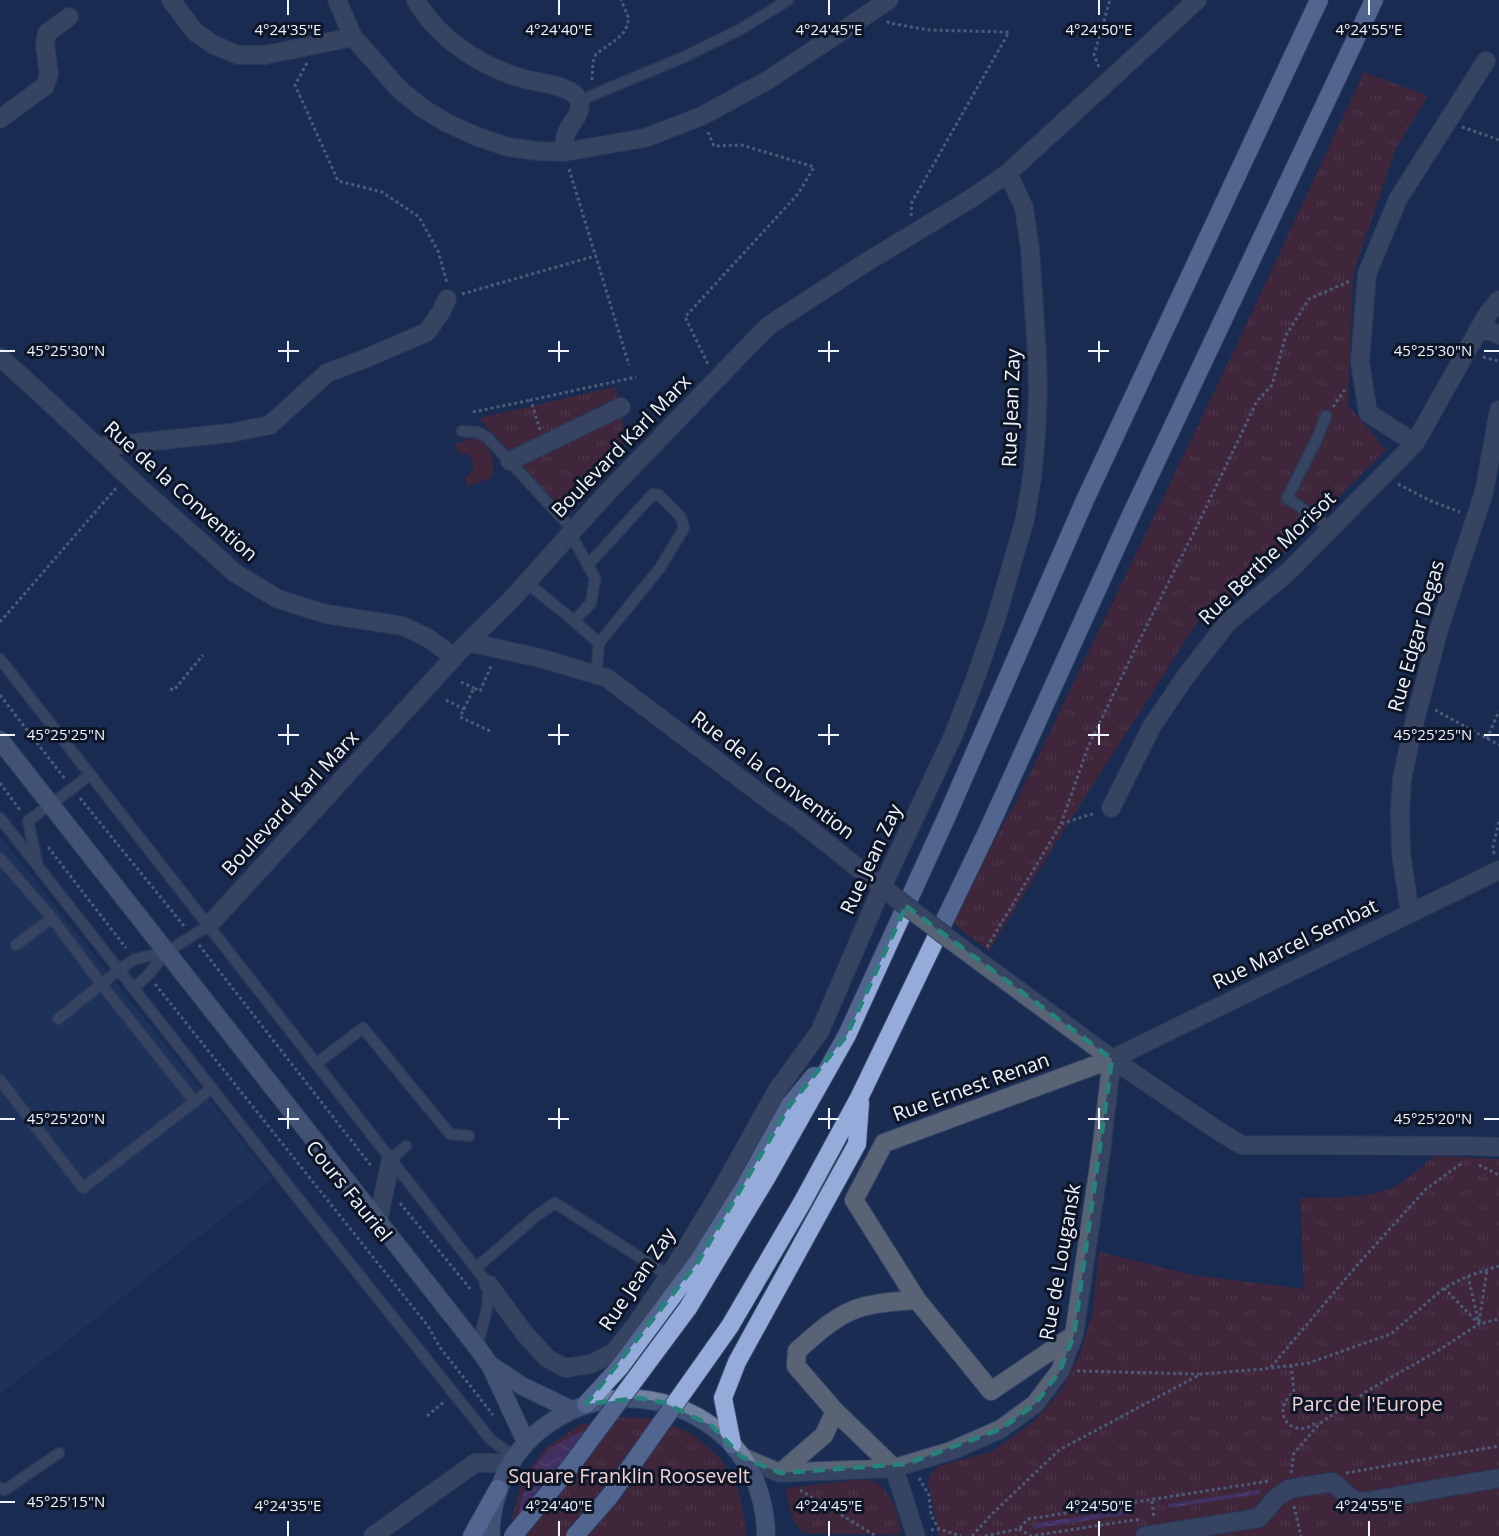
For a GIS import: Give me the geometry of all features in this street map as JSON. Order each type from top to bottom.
[{"type":"highway","points":[[513,1536],[570,1467],[688,1308],[768,1175],[847,1035],[951,806],[1085,500],[1318,0]]},
{"type":"highway","points":[[575,1536],[609,1497],[730,1326],[803,1201],[860,1096],[987,830],[1130,517],[1374,0]]},
{"type":"highway","points":[[579,1407],[619,1368],[698,1262],[744,1188],[790,1105],[847,1035]]},
{"type":"highway","points":[[737,1451],[723,1398],[726,1389],[736,1362],[857,1144],[860,1096]]},
{"type":"highway","points":[[472,1536],[498,1489]]},
{"type":"main road","name":"Cours Fauriel","points":[[0,740],[477,1347],[490,1365],[526,1442]]},
{"type":"main road","name":"Cours Fauriel","points":[[490,1365],[522,1386],[579,1407]]},
{"type":"main road","points":[[491,1536],[491,1522],[498,1489],[513,1460],[526,1442],[548,1424],[579,1407],[612,1399],[639,1398],[665,1403],[690,1412],[712,1426],[737,1451],[754,1477],[766,1521],[766,1536]]},
{"type":"street","points":[[171,0],[195,32],[214,45],[238,55],[265,55],[353,37]]},
{"type":"street","points":[[337,0],[353,37],[399,89],[422,108],[447,123],[508,147],[564,152],[645,138],[702,116],[768,80],[882,4]]},
{"type":"street","points":[[416,0],[438,29],[462,49],[492,67],[522,79],[586,95],[579,112],[566,132],[564,152]]},
{"type":"street","name":"Boulevard Karl Marx","points":[[208,925],[571,531],[768,326],[1008,173],[1197,0]]},
{"type":"street","points":[[0,119],[45,86],[49,74],[45,45],[47,33],[69,17]]},
{"type":"street","points":[[1414,442],[1368,413],[1360,362],[1367,274],[1398,199],[1486,61]]},
{"type":"street","name":"Rue Jean Zay","points":[[489,1285],[525,1334],[547,1358],[565,1368],[591,1364],[614,1352],[669,1276],[718,1196],[778,1089],[820,1031],[954,736],[996,619],[1025,519],[1036,434],[1037,354],[1030,249],[1024,208],[1008,173]]},
{"type":"street","points":[[97,447],[230,433],[270,425],[327,374],[427,332],[447,299]]},
{"type":"street","name":"Rue Berthe Morisot","points":[[1111,808],[1152,726],[1186,676],[1228,622],[1287,573],[1414,442],[1477,331],[1499,300]]},
{"type":"street","points":[[1477,331],[1499,335]]},
{"type":"street","name":"Rue de la Convention","points":[[0,357],[235,573],[278,599],[326,614],[404,626],[428,638],[454,657]]},
{"type":"street","points":[[510,461],[621,407]]},
{"type":"street","name":"Rue Edgar Degas","points":[[1410,913],[1401,853],[1402,779],[1438,632],[1484,492],[1499,410]]},
{"type":"street","name":"Rue de la Convention","points":[[468,642],[544,659],[607,678],[799,821],[978,961],[1112,1059],[1242,1145],[1499,1147]]},
{"type":"street","name":"Rue Marcel Sembat","points":[[1112,1059],[1498,870]]},
{"type":"street","name":"Rue Ernest Renan","points":[[1074,1335],[991,1391],[918,1300],[854,1200],[884,1143],[1112,1059]]},
{"type":"street","name":"Rue de Lougansk","points":[[737,1451],[780,1473],[900,1466],[951,1451],[1001,1429],[1035,1404],[1060,1371],[1074,1335],[1112,1059]]},
{"type":"street","points":[[378,1222],[391,1159]]},
{"type":"street","points":[[918,1300],[861,1307],[838,1317],[797,1351],[796,1366],[835,1411],[900,1466],[921,1533]]},
{"type":"street","points":[[780,1473],[824,1435],[835,1411]]},
{"type":"street","points":[[373,1536],[476,1463],[513,1460]]},
{"type":"street","points":[[1146,1536],[1259,1518],[1276,1498],[1289,1489],[1332,1482],[1357,1503],[1499,1478]]},
{"type":"lane","points":[[586,95],[686,56],[741,29],[788,0]]},
{"type":"lane","points":[[1326,416],[1287,498],[1332,528]]},
{"type":"lane","points":[[462,431],[477,432],[487,437],[571,531],[595,578],[591,603],[574,621]]},
{"type":"lane","points":[[588,565],[653,495],[659,495],[681,517],[684,528],[660,568],[599,643],[596,675]]},
{"type":"lane","points":[[526,582],[599,643]]},
{"type":"lane","points":[[0,659],[489,1285],[487,1309],[477,1347]]},
{"type":"lane","points":[[38,866],[28,821],[90,774]]},
{"type":"lane","points":[[0,818],[491,1440],[513,1460]]},
{"type":"lane","points":[[0,858],[52,918],[195,1102]]},
{"type":"lane","points":[[16,945],[52,918]]},
{"type":"lane","name":"Boulevard Karl Marx","points":[[134,988],[167,952],[208,925]]},
{"type":"lane","points":[[58,1019],[135,959],[167,952]]},
{"type":"lane","points":[[316,1063],[363,1028],[434,1123],[450,1134],[469,1136]]},
{"type":"lane","points":[[0,1080],[83,1188],[212,1088]]},
{"type":"lane","points":[[391,1159],[406,1146]]},
{"type":"lane","points":[[476,1268],[536,1216],[555,1203],[669,1276]]},
{"type":"lane","points":[[0,1488],[5,1490],[58,1453]]},
{"type":"path","points":[[586,95],[596,54],[625,31],[629,19],[621,0]]},
{"type":"path","points":[[1106,83],[1094,55],[1110,0]]},
{"type":"path","points":[[882,4],[889,23],[929,30],[1009,32],[912,202],[910,236]]},
{"type":"path","points":[[317,45],[295,85],[338,181],[382,192],[419,217],[438,251],[447,279],[447,299],[595,256]]},
{"type":"path","points":[[702,116],[714,146],[742,145],[814,167],[798,194],[685,317],[717,379]]},
{"type":"path","points":[[1446,121],[1499,140]]},
{"type":"path","points":[[564,152],[629,365]]},
{"type":"path","points":[[978,961],[1061,824],[1089,747],[1128,663],[1257,401],[1272,385],[1286,335],[1309,299],[1367,274]]},
{"type":"path","points":[[1326,416],[1361,368]]},
{"type":"path","points":[[473,412],[636,377]]},
{"type":"path","points":[[531,400],[544,445]]},
{"type":"path","points":[[0,622],[127,476]]},
{"type":"path","points":[[1381,478],[1404,486],[1431,501],[1475,519]]},
{"type":"path","points":[[461,682],[480,691],[494,661],[488,660],[494,648]]},
{"type":"path","points":[[170,689],[174,690],[203,655]]},
{"type":"path","points":[[474,688],[460,717],[490,731]]},
{"type":"path","name":"Cours Fauriel","points":[[0,695],[193,937],[385,1185],[487,1309]]},
{"type":"path","points":[[1421,699],[1430,708],[1499,746]]},
{"type":"path","points":[[446,700],[464,709]]},
{"type":"path","points":[[1487,739],[1499,711]]},
{"type":"path","points":[[0,783],[135,959]]},
{"type":"path","points":[[1061,824],[1111,808]]},
{"type":"path","points":[[1498,870],[1493,846],[1499,821]]},
{"type":"path","name":"Cours Fauriel","points":[[148,975],[421,1316],[452,1363],[491,1413],[500,1420]]},
{"type":"path","points":[[1270,1369],[1359,1263],[1426,1189],[1467,1159]]},
{"type":"path","points":[[1060,1371],[1201,1374],[1270,1369],[1310,1363],[1391,1334],[1444,1288],[1468,1276],[1499,1266]]},
{"type":"path","points":[[1479,1324],[1487,1270]]},
{"type":"path","points":[[1468,1276],[1479,1324]]},
{"type":"path","points":[[1444,1288],[1479,1324]]},
{"type":"path","points":[[1301,1536],[1289,1489],[1294,1453],[1319,1424],[1369,1390],[1479,1324],[1499,1319]]},
{"type":"path","points":[[1291,1365],[1294,1392],[1282,1406],[1282,1414],[1286,1422],[1298,1428],[1308,1428],[1319,1424]]},
{"type":"path","points":[[972,1536],[1059,1450],[1201,1374]]},
{"type":"path","points":[[427,1416],[439,1406]]},
{"type":"path","points":[[1332,1482],[1345,1473],[1499,1446]]},
{"type":"path","points":[[900,1466],[920,1479],[928,1495],[931,1515],[939,1529]]},
{"type":"path","points":[[985,1536],[1019,1529],[1028,1520],[1276,1480],[1289,1489]]},
{"type":"path","points":[[795,1487],[876,1536]]},
{"type":"path","points":[[921,1533],[939,1529],[961,1536]]},
{"type":"highlighted area","points":[[906,906],[1112,1059],[1074,1335],[1060,1371],[1035,1404],[1001,1429],[906,1464],[780,1473],[742,1457],[712,1426],[665,1403],[639,1398],[586,1404],[698,1262],[790,1105],[847,1035]]},
{"type":"shaded area","points":[[0,836],[272,1179],[0,1394]]},
{"type":"green space","points":[[1364,72],[1428,96],[1396,148],[1353,274],[1348,405],[1386,450],[1268,570],[1202,615],[989,951],[950,921],[1019,796],[1231,357]]},
{"type":"green space","points":[[615,387],[621,407],[624,441],[562,509],[479,418]]},
{"type":"green space","points":[[477,437],[492,455],[493,472],[491,478],[468,486],[465,477],[472,469],[473,463],[468,454],[458,453],[455,444]]},
{"type":"green space","name":"Parc de l'Europe","points":[[1435,1156],[1499,1159],[1499,1536],[939,1536],[928,1484],[930,1475],[939,1466],[991,1452],[1034,1421],[1062,1389],[1081,1351],[1093,1311],[1099,1252],[1192,1275],[1304,1289],[1300,1198],[1346,1197],[1380,1192],[1400,1183]]},
{"type":"green space","name":"Square Franklin Roosevelt","points":[[619,1417],[657,1419],[692,1434],[720,1458],[739,1491],[746,1528],[745,1536],[514,1536],[512,1518],[523,1479],[546,1448],[580,1425]]},
{"type":"green space","points":[[856,1480],[875,1482],[886,1491],[896,1511],[901,1532],[899,1535],[804,1533],[800,1530],[792,1514],[787,1488]]},
{"type":"water","points":[[590,1429],[547,1482],[537,1507],[533,1527],[517,1521],[525,1488],[538,1463],[558,1444]]},
{"type":"water","points":[[1259,1490],[1260,1494],[1169,1508],[1168,1504]]},
{"type":"water","points":[[1134,1508],[1135,1513],[1033,1529],[1032,1524]]}]
